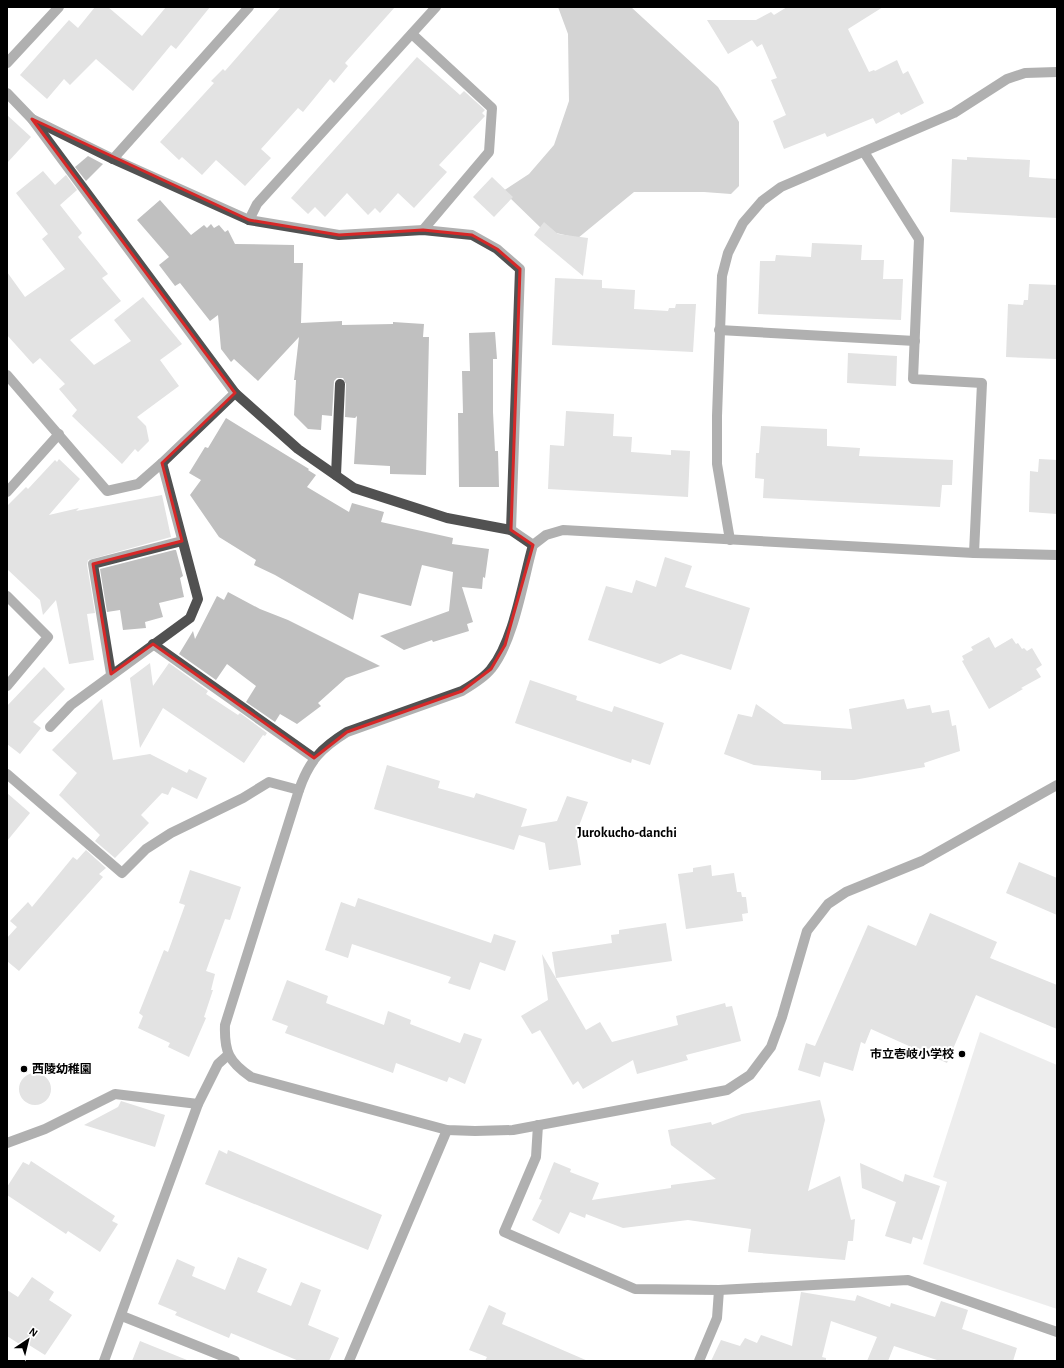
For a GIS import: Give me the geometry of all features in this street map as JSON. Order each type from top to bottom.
[{"type":"street","points":[[7,63],[59,7]]},
{"type":"street","points":[[113,159],[249,7]]},
{"type":"street","points":[[249,220],[257,204],[436,7]]},
{"type":"street","points":[[412,34],[492,108],[489,152],[423,230]]},
{"type":"street","points":[[730,540],[717,464],[719,330],[722,276],[728,253],[743,223],[762,201],[781,187],[954,113],[1007,79],[1025,73],[1057,72]]},
{"type":"street","points":[[7,92],[32,119],[235,393],[298,449],[354,488],[447,518],[511,530],[533,545]]},
{"type":"street","points":[[32,119],[113,159],[249,220],[339,235],[423,230],[472,235],[497,249],[520,269],[511,530]]},
{"type":"street","points":[[864,152],[919,239],[913,379],[982,383],[974,553]]},
{"type":"street","points":[[719,330],[915,341]]},
{"type":"street","points":[[7,374],[107,491],[138,484],[235,393]]},
{"type":"street","points":[[336,475],[340,384]]},
{"type":"street","points":[[7,492],[59,434]]},
{"type":"street","points":[[50,727],[71,705],[111,674],[190,618],[198,599],[162,463]]},
{"type":"street","points":[[1057,555],[974,553],[563,530],[546,535],[533,545],[509,634],[505,646],[492,669],[479,681],[462,691],[347,732],[331,742],[314,758],[305,774],[299,790],[225,1025],[224,1041],[228,1055],[237,1067],[251,1076],[447,1130],[513,1130],[728,1090],[750,1075],[771,1047],[782,1017],[807,930],[828,904],[846,892],[922,862],[1057,785]]},
{"type":"street","points":[[111,674],[93,564],[182,541]]},
{"type":"street","points":[[7,596],[48,637],[7,686]]},
{"type":"street","points":[[153,644],[314,758]]},
{"type":"street","points":[[7,774],[122,873],[146,849],[171,833],[243,798],[269,782],[299,790]]},
{"type":"street","points":[[104,1361],[122,1316],[198,1104],[218,1064],[228,1055]]},
{"type":"street","points":[[7,1143],[45,1129],[115,1094],[198,1104]]},
{"type":"street","points":[[538,1125],[536,1157],[504,1232],[635,1289],[719,1290],[908,1280],[1057,1332]]},
{"type":"street","points":[[349,1361],[447,1130]]},
{"type":"street","points":[[699,1361],[717,1318],[719,1290]]},
{"type":"street","points":[[122,1316],[235,1361]]},
{"type":"highlighted area","points":[[32,119],[249,220],[339,235],[423,230],[472,235],[497,249],[520,269],[511,530],[533,545],[505,645],[491,669],[462,691],[347,732],[314,758],[153,644],[111,674],[93,564],[182,541],[162,463],[235,393]]},
{"type":"shaded area","points":[[558,7],[631,7],[718,87],[739,122],[739,186],[731,194],[704,192],[634,192],[578,238],[543,230],[503,191],[529,174],[554,145],[569,101],[568,34]]},
{"type":"shaded area","points":[[980,1032],[1057,1065],[1057,1309],[923,1264],[947,1182],[933,1177]]},
{"type":"building","points":[[95,7],[108,7],[142,36],[166,7],[210,7],[176,49],[171,45],[133,91],[96,59],[70,85],[64,79],[47,99],[20,75],[69,20],[78,28]]},
{"type":"building","points":[[281,7],[395,7],[345,63],[348,66],[334,83],[330,79],[303,112],[298,108],[261,149],[271,158],[245,186],[216,160],[202,175],[182,157],[179,160],[160,142],[214,83],[211,81],[223,69],[225,71]]},
{"type":"building","points":[[787,7],[883,7],[848,29],[869,72],[875,71],[897,60],[903,74],[908,71],[924,103],[901,115],[899,112],[876,124],[873,118],[827,137],[825,133],[784,149],[773,121],[786,115],[771,80],[777,78],[762,44],[757,47],[752,40],[728,54],[707,20],[756,20],[771,12],[774,15]]},
{"type":"building","points":[[417,57],[460,95],[464,91],[485,110],[482,113],[485,116],[439,165],[447,172],[414,208],[398,193],[380,213],[375,208],[368,215],[347,193],[325,217],[315,207],[308,214],[291,198]]},
{"type":"building","points":[[7,115],[31,137],[7,163]]},
{"type":"building","points":[[88,156],[103,164],[86,181],[75,167]]},
{"type":"building","points":[[967,157],[1030,160],[1029,177],[1057,179],[1057,218],[950,212],[952,159],[967,160]]},
{"type":"building","points":[[43,171],[55,185],[66,175],[77,190],[60,205],[82,233],[78,237],[108,274],[102,278],[121,301],[70,340],[94,365],[131,341],[114,320],[143,297],[182,344],[160,360],[179,386],[137,417],[146,426],[149,441],[138,452],[135,449],[122,464],[72,416],[77,410],[59,389],[65,384],[40,358],[33,364],[7,335],[7,272],[25,297],[65,269],[42,239],[48,234],[16,193]]},
{"type":"building","points":[[492,177],[513,197],[494,217],[473,197]]},
{"type":"building","points":[[160,200],[191,235],[204,225],[207,228],[211,224],[214,228],[219,225],[225,232],[228,230],[235,244],[294,245],[294,263],[303,263],[301,323],[342,321],[342,325],[393,324],[393,322],[424,324],[423,337],[429,337],[426,475],[390,474],[390,466],[354,464],[357,416],[355,418],[345,417],[346,384],[343,378],[337,378],[334,381],[332,416],[322,415],[321,430],[308,429],[294,415],[296,380],[294,380],[299,337],[258,381],[234,359],[231,362],[221,349],[218,315],[210,321],[180,283],[175,286],[159,265],[169,257],[137,220]]},
{"type":"building","points":[[544,222],[558,234],[588,238],[583,276],[534,235]]},
{"type":"building","points":[[812,243],[862,245],[861,260],[884,260],[883,279],[903,279],[901,320],[758,314],[760,261],[775,261],[776,255],[811,257]]},
{"type":"building","points":[[555,278],[602,280],[602,288],[635,290],[634,309],[668,311],[669,308],[675,308],[676,304],[696,304],[693,352],[552,345]]},
{"type":"building","points":[[1029,284],[1057,285],[1057,359],[1006,357],[1008,304],[1023,305],[1024,300],[1028,300]]},
{"type":"building","points":[[495,332],[497,359],[493,359],[493,412],[495,451],[498,451],[499,487],[459,487],[458,413],[463,413],[462,371],[470,371],[469,333]]},
{"type":"building","points":[[848,353],[897,356],[896,386],[847,383]]},
{"type":"building","points":[[566,411],[614,414],[613,436],[632,437],[631,452],[671,455],[671,450],[690,451],[688,497],[548,489],[550,445],[564,446]]},
{"type":"building","points":[[226,418],[309,469],[308,470],[316,475],[307,487],[349,512],[352,503],[384,512],[381,522],[453,538],[452,544],[489,549],[482,589],[462,587],[473,622],[467,624],[469,631],[433,642],[432,640],[404,650],[380,636],[449,611],[453,572],[422,565],[411,606],[359,593],[353,620],[275,575],[254,565],[256,560],[219,537],[190,495],[201,480],[189,473],[205,447],[208,448]]},
{"type":"building","points":[[761,426],[827,429],[827,446],[860,448],[859,456],[953,460],[952,485],[942,485],[940,507],[763,498],[764,479],[755,478],[756,453],[759,453]]},
{"type":"building","points":[[59,459],[80,479],[49,515],[79,508],[76,511],[162,495],[171,537],[88,560],[87,565],[95,613],[87,614],[94,660],[69,664],[56,600],[43,615],[40,600],[7,569],[7,506],[26,487],[28,489],[55,460],[57,462]]},
{"type":"building","points":[[1039,459],[1057,460],[1057,514],[1029,512],[1030,471],[1038,472]]},
{"type":"building","points":[[176,550],[183,576],[180,578],[184,597],[159,603],[163,617],[145,622],[146,628],[123,630],[120,610],[107,612],[100,569]]},
{"type":"building","points":[[665,557],[692,566],[685,587],[750,608],[731,670],[681,654],[660,664],[588,640],[606,586],[632,593],[636,580],[656,587]]},
{"type":"building","points":[[228,592],[260,609],[288,620],[380,666],[346,678],[318,703],[321,706],[297,724],[280,714],[275,722],[246,702],[256,686],[227,664],[216,680],[179,654],[193,631],[195,639],[217,596],[224,600]]},
{"type":"building","points":[[989,637],[995,648],[1012,638],[1022,649],[1024,648],[1027,651],[1032,648],[1042,665],[1036,669],[1041,677],[989,709],[962,661],[964,660],[962,656],[973,650],[971,647]]},
{"type":"building","points":[[150,663],[153,686],[169,663],[208,691],[206,694],[238,715],[240,713],[267,733],[265,736],[263,735],[244,763],[163,708],[140,748],[130,678]]},
{"type":"building","points":[[44,667],[65,689],[33,722],[41,728],[20,754],[7,744],[7,706]]},
{"type":"building","points":[[530,680],[577,696],[576,700],[612,712],[614,706],[664,723],[650,765],[632,759],[631,763],[515,723]]},
{"type":"building","points":[[102,699],[113,760],[150,754],[187,773],[189,769],[207,778],[197,799],[172,787],[168,795],[162,793],[141,815],[149,823],[115,858],[95,841],[100,835],[59,795],[77,773],[52,750]]},
{"type":"building","points":[[904,699],[907,709],[930,705],[932,713],[949,710],[952,726],[956,725],[960,751],[924,763],[925,767],[854,780],[821,780],[821,771],[754,765],[724,754],[738,714],[752,717],[756,704],[784,724],[852,729],[849,709]]},
{"type":"building","points":[[387,765],[440,781],[438,788],[474,798],[476,793],[527,809],[521,827],[557,821],[567,796],[588,802],[576,834],[581,865],[549,870],[545,843],[519,835],[514,850],[374,809]]},
{"type":"building","points":[[7,793],[30,813],[7,841]]},
{"type":"building","points":[[86,850],[106,868],[99,874],[103,877],[19,971],[7,961],[7,938],[17,927],[10,921],[28,902],[32,907],[73,857],[77,860]]},
{"type":"building","points":[[1019,862],[1057,878],[1057,915],[1006,893]]},
{"type":"building","points":[[711,865],[712,876],[734,873],[737,892],[741,892],[742,897],[746,897],[748,913],[742,914],[743,921],[686,929],[678,874],[693,872],[693,868]]},
{"type":"building","points":[[190,870],[241,887],[230,920],[225,919],[206,971],[215,974],[211,990],[213,990],[204,1017],[206,1018],[189,1057],[168,1047],[170,1043],[138,1028],[143,1016],[139,1013],[164,950],[168,952],[185,905],[179,903]]},
{"type":"building","points":[[358,898],[491,943],[494,934],[516,941],[505,971],[480,962],[470,990],[448,983],[451,977],[352,944],[348,958],[325,950],[341,902],[355,907]]},
{"type":"building","points":[[930,913],[997,942],[990,958],[1057,985],[1057,1029],[976,995],[947,1063],[871,1029],[865,1044],[861,1042],[853,1071],[824,1062],[820,1077],[798,1070],[806,1043],[815,1046],[868,925],[916,946]]},
{"type":"building","points":[[666,923],[672,961],[556,978],[552,952],[612,943],[611,935],[619,934],[619,930]]},
{"type":"building","points":[[542,954],[586,1030],[600,1022],[612,1042],[678,1025],[676,1016],[725,1003],[726,1007],[732,1006],[741,1041],[686,1055],[688,1060],[637,1074],[633,1060],[583,1089],[578,1081],[573,1085],[540,1030],[532,1034],[521,1016],[548,1000]]},
{"type":"building","points":[[287,980],[328,996],[326,1003],[384,1025],[388,1011],[411,1020],[410,1024],[460,1043],[464,1033],[482,1039],[465,1084],[449,1077],[447,1082],[396,1063],[393,1073],[285,1033],[288,1026],[272,1020]]},
{"type":"building","points":[[32,1073],[38,1073],[48,1080],[51,1089],[50,1095],[44,1102],[38,1105],[32,1105],[22,1098],[19,1092],[19,1086],[26,1076]]},
{"type":"building","points":[[820,1100],[825,1120],[808,1191],[840,1176],[851,1220],[855,1219],[853,1241],[848,1241],[845,1260],[748,1252],[751,1229],[688,1220],[623,1228],[586,1214],[585,1218],[570,1212],[559,1234],[532,1220],[542,1200],[539,1199],[554,1162],[571,1169],[570,1172],[599,1183],[592,1200],[671,1188],[671,1185],[716,1179],[671,1145],[668,1130],[711,1122],[712,1125],[742,1114]]},
{"type":"building","points":[[121,1101],[165,1115],[155,1147],[84,1125],[118,1107]]},
{"type":"building","points":[[219,1150],[227,1154],[228,1150],[382,1215],[368,1250],[205,1184]]},
{"type":"building","points":[[31,1161],[115,1216],[112,1221],[118,1224],[100,1252],[68,1231],[66,1234],[7,1195],[7,1187],[23,1162],[29,1165]]},
{"type":"building","points":[[860,1163],[903,1182],[905,1174],[940,1186],[922,1240],[913,1237],[911,1244],[885,1236],[896,1202],[862,1188]]},
{"type":"building","points":[[238,1257],[267,1269],[257,1292],[291,1306],[301,1282],[321,1290],[308,1325],[339,1338],[329,1361],[299,1361],[231,1333],[229,1338],[175,1315],[177,1312],[158,1304],[177,1259],[195,1267],[192,1276],[225,1290]]},
{"type":"building","points":[[32,1277],[54,1292],[49,1300],[72,1315],[45,1355],[29,1345],[27,1349],[7,1336],[7,1290],[18,1297]]},
{"type":"building","points":[[801,1292],[855,1301],[857,1295],[890,1307],[891,1303],[935,1317],[941,1301],[968,1310],[962,1329],[1017,1348],[1013,1361],[940,1361],[894,1346],[888,1361],[867,1361],[877,1337],[831,1321],[822,1357],[826,1358],[826,1361],[711,1361],[721,1340],[740,1346],[745,1338],[757,1343],[761,1335],[792,1346]]},
{"type":"building","points":[[489,1305],[506,1313],[502,1324],[588,1361],[485,1361],[487,1357],[469,1350]]},
{"type":"building","points":[[140,1341],[187,1360],[187,1361],[132,1361]]},
{"type":"place","name":"市立壱岐小学校","points":[[962,1054]]},
{"type":"place","name":"西陵幼稚園","points":[[24,1069]]},
{"type":"district","name":"Jurokucho-danchi","points":[[627,833]]}]
